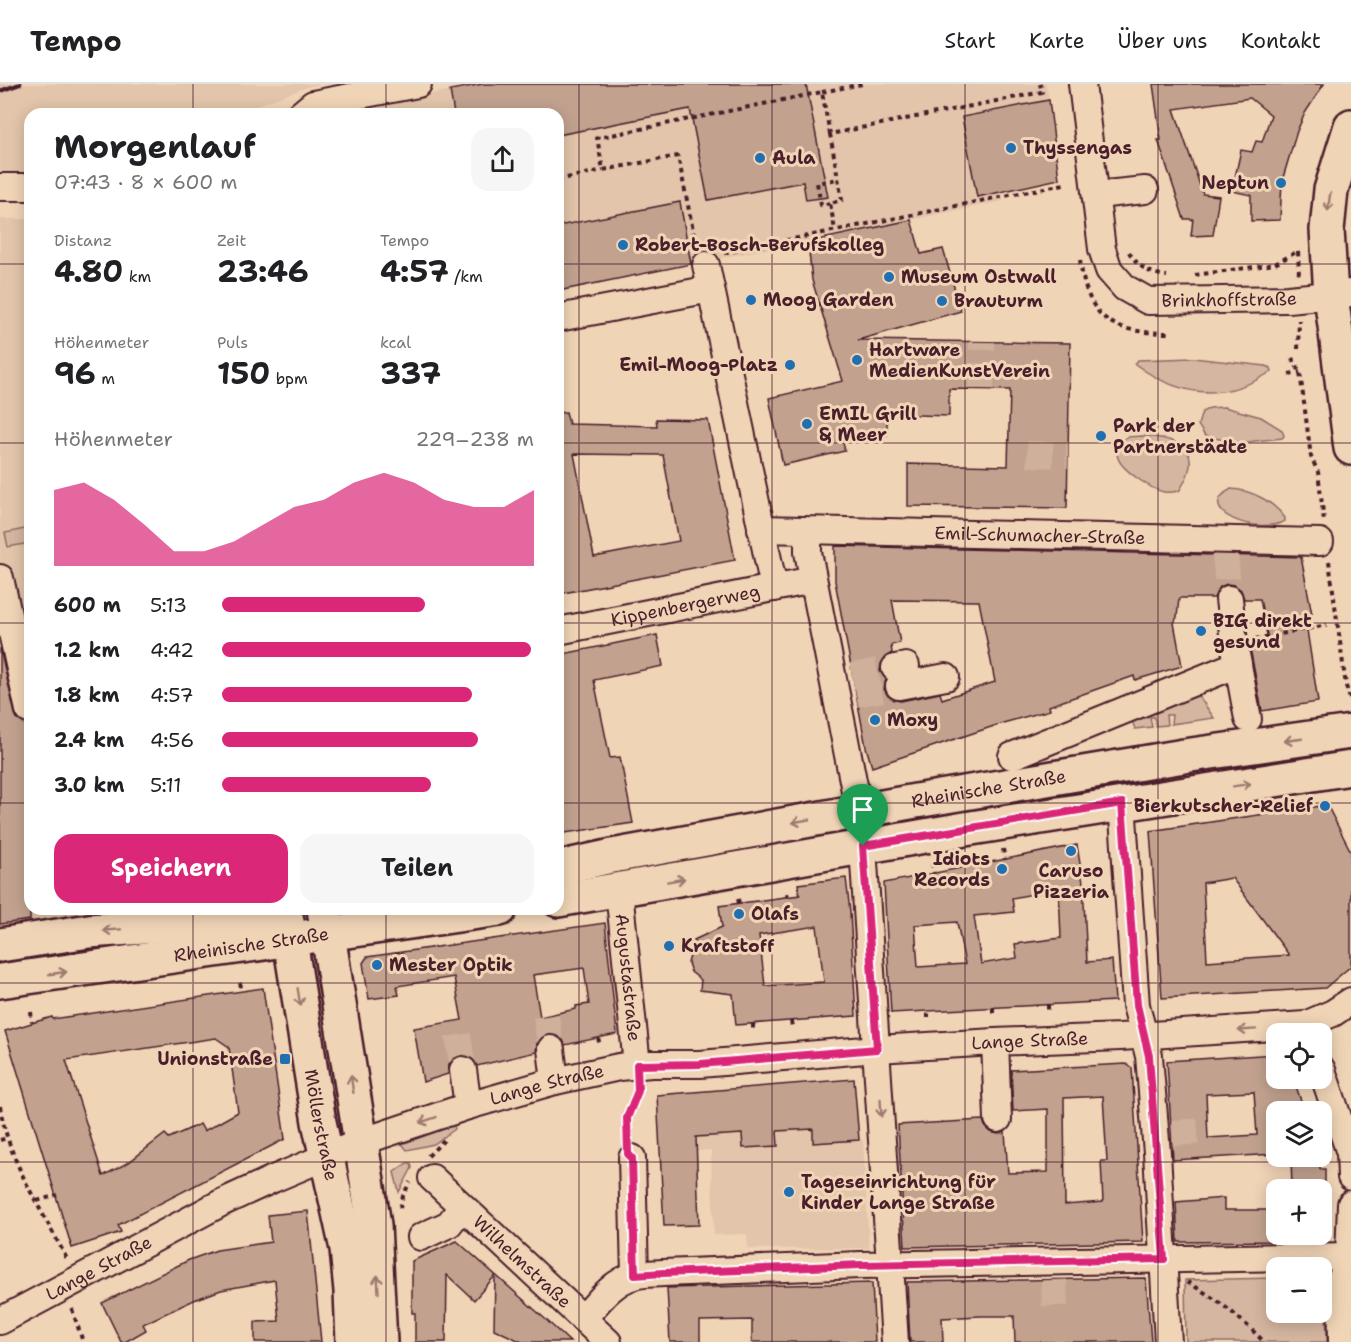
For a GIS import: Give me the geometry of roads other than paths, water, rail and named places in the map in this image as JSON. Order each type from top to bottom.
[{"type":"main road","points":[[1349,436],[1341,294],[1328,214],[1336,169],[1351,126]]},
{"type":"main road","name":"Rheinische Straße","points":[[564,867],[859,811],[1184,756],[1351,732]]},
{"type":"main road","name":"Rheinische Straße","points":[[564,899],[863,846],[1351,768]]},
{"type":"main road","points":[[859,811],[863,846]]},
{"type":"main road","name":"Rheinische Straße","points":[[0,945],[169,917],[326,921],[414,915]]},
{"type":"main road","name":"Rheinische Straße","points":[[0,981],[286,919]]},
{"type":"main road","name":"Möllerstraße","points":[[286,919],[319,1122],[347,1249],[353,1342]]},
{"type":"main road","name":"Möllerstraße","points":[[326,921],[374,1226],[380,1342]]},
{"type":"street","points":[[308,108],[313,104],[418,84]]},
{"type":"street","name":"Brinkhoffstraße","points":[[1082,84],[1102,249],[1109,270],[1125,288],[1148,301],[1278,299],[1341,294]]},
{"type":"street","points":[[0,187],[24,187]]},
{"type":"street","points":[[1096,195],[1145,190]]},
{"type":"street","points":[[564,316],[707,264],[774,588]]},
{"type":"street","name":"Emil-Schumacher-Straße","points":[[761,529],[1068,536],[1225,546],[1324,541]]},
{"type":"street","points":[[815,532],[808,539],[808,552],[813,580],[844,687],[859,811]]},
{"type":"street","points":[[0,578],[24,687]]},
{"type":"street","name":"Kippenbergerweg","points":[[564,630],[813,580]]},
{"type":"street","points":[[1229,599],[1248,719]]},
{"type":"street","name":"Rheinische Straße","points":[[1012,756],[1241,670]]},
{"type":"street","points":[[900,673],[946,677]]},
{"type":"street","points":[[1122,803],[1137,1005],[1164,1133],[1164,1266],[1168,1342]]},
{"type":"street","points":[[863,846],[895,1342]]},
{"type":"street","name":"Augustastraße","points":[[619,891],[637,1065]]},
{"type":"street","name":"Lange Straße","points":[[1316,1023],[1351,1001]]},
{"type":"street","name":"Lange Straße","points":[[0,1321],[223,1202],[326,1157],[361,1142],[468,1106],[555,1081],[637,1065],[700,1064],[995,1042],[1266,1031]]},
{"type":"street","points":[[995,1042],[998,1119]]},
{"type":"street","points":[[551,1049],[555,1081]]},
{"type":"street","points":[[463,1070],[468,1106]]},
{"type":"street","points":[[1328,1089],[1350,1153],[1351,1177]]},
{"type":"street","points":[[632,1158],[635,1275]]},
{"type":"street","name":"Wilhelmstraße","points":[[432,1178],[608,1342]]},
{"type":"street","points":[[1342,1342],[1341,1280],[1350,1256],[1351,1203]]},
{"type":"street","name":"Wilhelmstraße","points":[[421,1237],[449,1224],[462,1207]]},
{"type":"street","points":[[584,1319],[617,1285],[635,1275],[890,1265],[1054,1271],[1350,1256]]},
{"type":"tunnel","points":[[981,389],[982,342]]},
{"type":"tunnel","points":[[1027,454],[1068,455]]},
{"type":"tunnel","points":[[1225,553],[1229,599]]},
{"type":"tunnel","points":[[852,676],[895,668]]},
{"type":"tunnel","points":[[856,694],[899,686]]},
{"type":"tunnel","points":[[546,1016],[551,1049]]},
{"type":"tunnel","points":[[458,1035],[463,1070]]},
{"type":"tunnel","points":[[1172,1133],[1207,1131]]},
{"type":"tunnel","points":[[1054,1280],[1055,1310]]},
{"type":"railway","points":[[0,91],[20,84]]},
{"type":"place","name":"Thyssengas","points":[[1011,148]]},
{"type":"place","name":"Aula","points":[[760,158]]},
{"type":"place","name":"Neptun","points":[[1281,183]]},
{"type":"place","name":"Robert-Bosch-Berufskolleg","points":[[623,245]]},
{"type":"place","name":"Museum Ostwall","points":[[889,277]]},
{"type":"place","name":"Moog Garden","points":[[751,300]]},
{"type":"place","name":"Brauturm","points":[[942,301]]},
{"type":"place","name":"Hartware MedienKunstVerein","points":[[857,360]]},
{"type":"place","name":"Emil-Moog-Platz","points":[[790,365]]},
{"type":"place","name":"EMIL Grill & Meer","points":[[807,424]]},
{"type":"place","name":"Park der Partnerstädte","points":[[1101,436]]},
{"type":"place","name":"BIG direkt gesund","points":[[1201,631]]},
{"type":"place","name":"Moxy","points":[[875,720]]},
{"type":"place","name":"Bierkutscher-Relief","points":[[1325,806]]},
{"type":"place","name":"Caruso Pizzeria","points":[[1071,851]]},
{"type":"place","name":"Idiots Records","points":[[1002,869]]},
{"type":"place","name":"Olafs","points":[[739,914]]},
{"type":"place","name":"Kraftstoff","points":[[669,946]]},
{"type":"place","name":"Mester Optik","points":[[377,965]]},
{"type":"place","name":"Unionstraße","points":[[285,1059]]},
{"type":"place","name":"Tageseinrichtung für Kinder Lange Straße","points":[[789,1192]]}]
